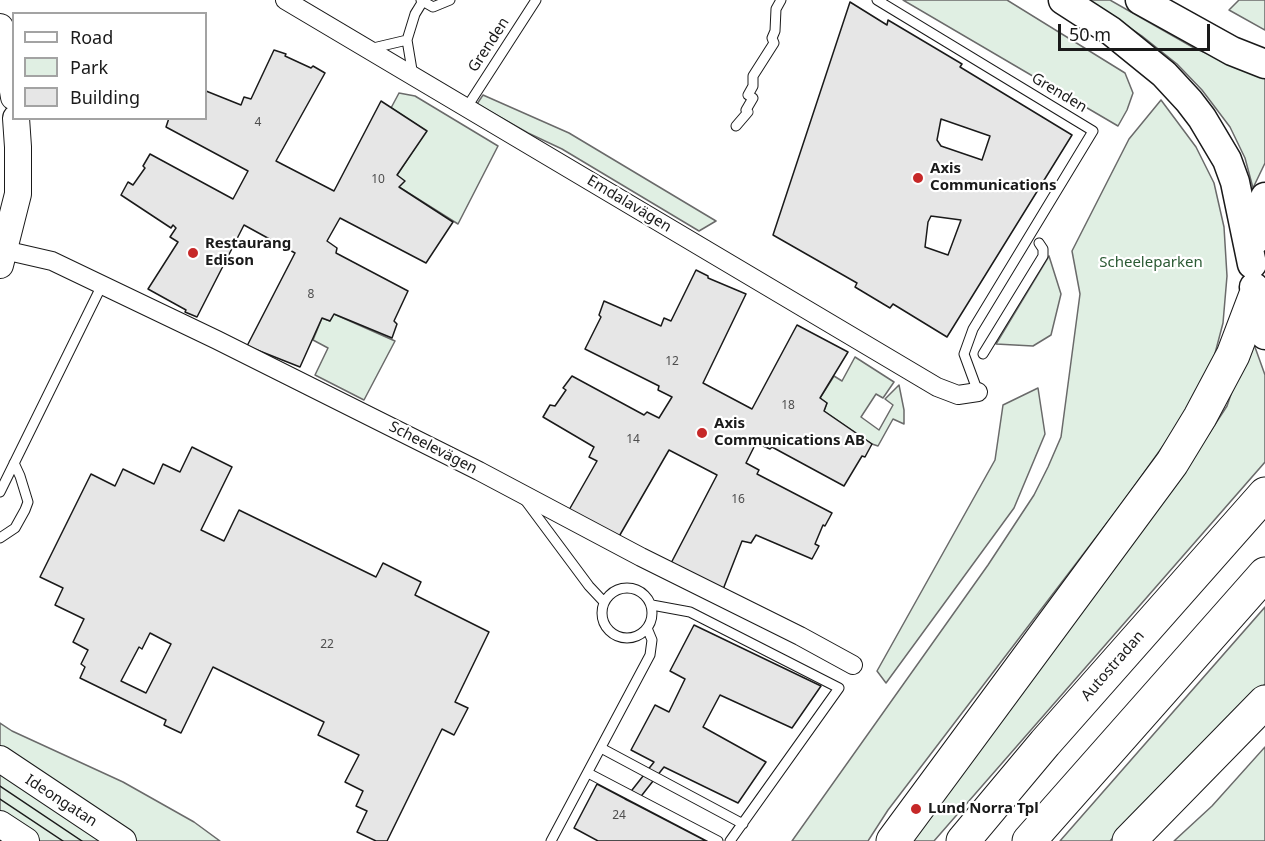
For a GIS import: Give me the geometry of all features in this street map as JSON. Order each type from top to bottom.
[{"type":"highway","points":[[893,841],[1172,463],[1233,356],[1255,297]]},
{"type":"highway","name":"Autostradan","points":[[963,841],[1045,743],[1265,494]]},
{"type":"highway","points":[[1029,841],[1265,574]]},
{"type":"highway","points":[[1129,841],[1265,702]]},
{"type":"main road","points":[[1063,0],[1111,31],[1164,74],[1202,118],[1223,152],[1235,182],[1252,264],[1255,297],[1265,335]]},
{"type":"main road","points":[[1140,0],[1232,51],[1265,64]]},
{"type":"main road","points":[[1252,264],[1254,233],[1265,197]]},
{"type":"street","name":"Emdalavägen","points":[[285,0],[937,387],[958,395],[978,392]]},
{"type":"street","points":[[0,27],[12,85]]},
{"type":"street","points":[[2,257],[18,195],[16,120]]},
{"type":"street","points":[[0,189],[2,257]]},
{"type":"street","name":"Scheelevägen","points":[[2,257],[52,261],[351,406],[853,665]]},
{"type":"street","name":"Ideongatan","points":[[0,759],[123,841]]},
{"type":"street","points":[[0,824],[26,841]]},
{"type":"lane","points":[[414,76],[407,40],[415,14],[422,1],[433,7],[450,0]]},
{"type":"lane","name":"Grenden","points":[[467,107],[536,0]]},
{"type":"lane","points":[[736,126],[748,112],[746,110],[753,98],[748,94],[753,86],[753,76],[774,43],[772,38],[775,31],[776,9],[781,0]]},
{"type":"lane","name":"Grenden","points":[[878,0],[1093,131],[973,329],[964,354],[978,392]]},
{"type":"lane","points":[[369,49],[407,40]]},
{"type":"lane","points":[[983,354],[1043,256],[1043,249],[1039,243]]},
{"type":"lane","points":[[0,492],[102,285]]},
{"type":"lane","points":[[0,538],[15,528],[28,502],[14,463]]},
{"type":"lane","points":[[520,493],[589,586],[604,602]]},
{"type":"lane","points":[[633,588],[648,597],[652,605],[652,621],[647,628],[634,637],[617,636],[605,626],[602,618],[604,602],[616,589],[633,588]]},
{"type":"lane","points":[[652,605],[690,612],[839,688],[730,841]]},
{"type":"lane","points":[[551,841],[650,655],[652,640],[647,628]]},
{"type":"lane","points":[[601,748],[743,824]]},
{"type":"lane","points":[[588,773],[718,841]]},
{"type":"green space","points":[[903,0],[1007,0],[1125,73],[1133,93],[1127,110],[1118,126]]},
{"type":"green space","points":[[1089,0],[1110,0],[1196,49],[1265,76],[1265,163],[1253,188],[1245,158],[1230,127],[1202,90],[1177,64],[1142,36]]},
{"type":"green space","points":[[1239,0],[1265,0],[1265,30],[1229,10]]},
{"type":"green space","points":[[399,93],[415,96],[498,146],[458,224],[399,187],[397,175],[426,131],[391,108]]},
{"type":"green space","points":[[483,95],[569,133],[716,221],[699,231],[562,149],[477,104]]},
{"type":"green space","name":"Scheeleparken","points":[[1161,100],[1196,147],[1214,183],[1224,227],[1227,276],[1223,323],[1213,361],[1193,404],[1123,502],[888,810],[868,841],[792,841],[988,565],[1034,495],[1048,467],[1061,437],[1080,294],[1072,251],[1129,139]]},
{"type":"green space","points":[[1049,256],[1061,294],[1051,335],[1033,346],[996,344]]},
{"type":"green space","points":[[334,314],[395,341],[364,400],[315,375],[328,348],[313,340],[322,318],[330,321]]},
{"type":"green space","points":[[1251,336],[1265,375],[1265,462],[934,841],[905,841],[1184,472],[1227,406]]},
{"type":"green space","points":[[855,357],[894,382],[883,398],[876,394],[861,417],[879,430],[893,405],[885,399],[899,385],[904,424],[893,419],[878,446],[824,411],[827,403],[820,398],[834,376],[842,381]]},
{"type":"green space","points":[[1038,388],[1045,434],[1014,508],[886,683],[877,671],[995,460],[1003,405]]},
{"type":"green space","points":[[1265,607],[1265,684],[1110,841],[1060,841]]},
{"type":"green space","points":[[0,723],[12,731],[123,782],[194,822],[220,841],[0,841]]},
{"type":"green space","points":[[1265,747],[1265,841],[1174,841],[1212,806]]},
{"type":"building","name":"Axis Communications","points":[[850,2],[887,25],[888,20],[962,64],[960,67],[1072,135],[947,337],[893,304],[890,308],[855,287],[857,283],[773,235]],"holes":[[[941,119],[990,136],[982,160],[941,146],[937,140]],[[931,216],[961,220],[948,255],[925,247],[928,222]]]},
{"type":"building","points":[[274,50],[325,73],[276,161],[334,191],[381,101],[427,131],[397,175],[405,181],[399,187],[453,222],[426,263],[340,218],[327,241],[337,248],[336,253],[408,291],[394,321],[397,324],[392,338],[334,314],[330,321],[322,318],[300,367],[247,346],[295,253],[244,225],[197,317],[148,289],[178,242],[170,237],[176,228],[173,225],[171,228],[121,195],[128,182],[133,185],[145,168],[143,166],[150,154],[233,199],[248,171],[166,127],[168,120],[207,120],[207,91],[241,105],[244,97],[251,99]]},
{"type":"building","points":[[696,270],[708,278],[746,294],[703,383],[752,409],[797,325],[848,352],[820,398],[827,403],[824,411],[872,444],[844,486],[772,447],[770,449],[756,443],[746,463],[759,470],[757,474],[832,513],[825,526],[823,525],[815,544],[819,546],[812,559],[756,535],[751,543],[742,541],[722,592],[669,567],[717,475],[669,450],[617,540],[569,510],[597,461],[589,457],[594,447],[543,417],[550,405],[555,406],[566,390],[563,388],[572,376],[644,415],[647,412],[659,418],[672,397],[658,390],[659,386],[585,349],[601,317],[599,315],[604,301],[661,326],[664,318],[671,321]]},
{"type":"building","points":[[192,447],[232,467],[201,530],[224,541],[239,510],[376,577],[383,563],[421,582],[415,595],[489,632],[455,702],[468,708],[454,735],[442,729],[387,841],[376,841],[357,832],[367,811],[356,806],[363,791],[345,782],[359,755],[318,735],[324,722],[213,667],[181,733],[164,725],[166,720],[80,678],[85,667],[81,664],[88,650],[73,642],[84,619],[55,605],[63,588],[40,577],[91,474],[115,486],[123,469],[154,484],[163,464],[180,472]],"holes":[[[150,633],[171,644],[146,693],[121,681],[139,647],[142,649]]]},
{"type":"building","points":[[694,625],[821,686],[792,728],[720,695],[703,727],[766,762],[738,803],[664,767],[635,804],[625,799],[654,762],[631,750],[655,705],[669,712],[685,679],[670,671]]},
{"type":"building","points":[[597,784],[706,841],[598,841],[574,828]]},
{"type":"tram line","points":[[0,786],[82,841]]},
{"type":"tram line","points":[[0,799],[63,841]]},
{"type":"place","name":"Axis Communications","points":[[918,178]]},
{"type":"place","name":"Restaurang Edison","points":[[193,253]]},
{"type":"place","name":"Axis Communications AB","points":[[702,433]]},
{"type":"place","name":"Lund Norra Tpl","points":[[916,809]]}]
